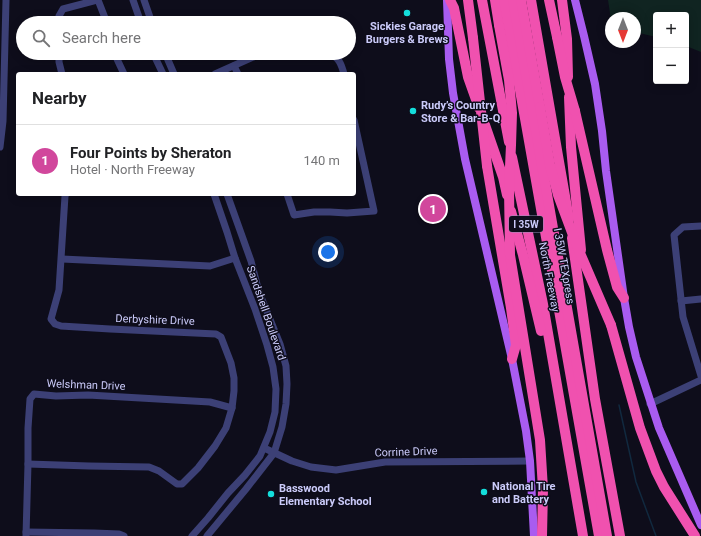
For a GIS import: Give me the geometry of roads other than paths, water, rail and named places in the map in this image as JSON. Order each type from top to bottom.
[{"type":"highway","points":[[448,0],[454,8],[468,77],[503,177],[548,360],[562,435],[568,448]]},
{"type":"highway","points":[[468,0],[487,166],[516,344],[512,359]]},
{"type":"highway","name":"North Freeway","points":[[482,0],[504,116],[543,304],[583,536]]},
{"type":"highway","points":[[495,0],[512,112],[512,145],[509,189],[510,256],[540,440],[543,489],[542,536]]},
{"type":"highway","name":"I 35W TEXpress","points":[[504,0],[599,536]]},
{"type":"highway","name":"I 35W TEXpress","points":[[513,0],[607,536]]},
{"type":"highway","points":[[521,0],[550,165],[558,195],[577,246],[611,325],[640,428],[656,471],[664,487],[695,536]]},
{"type":"highway","points":[[531,0],[568,206],[595,399],[620,536]]},
{"type":"highway","points":[[549,0],[565,77],[575,111],[607,250],[617,287],[624,298]]},
{"type":"highway","points":[[562,0],[567,39],[571,146],[578,226],[596,384],[595,399]]},
{"type":"main road","points":[[448,0],[449,59],[453,93],[465,159],[512,359],[526,431],[530,461],[534,536]]},
{"type":"main road","points":[[575,0],[595,84],[624,298],[636,357],[659,428],[701,525]]},
{"type":"street","points":[[0,146],[3,121],[5,73],[2,16],[6,0]]},
{"type":"street","points":[[59,16],[63,9],[98,0],[104,16]]},
{"type":"street","points":[[133,0],[139,16]]},
{"type":"street","points":[[144,0],[150,16]]},
{"type":"street","points":[[59,60],[62,72]]},
{"type":"street","points":[[117,60],[123,72]]},
{"type":"street","points":[[156,60],[162,72]]},
{"type":"street","points":[[168,60],[173,72]]},
{"type":"street","points":[[220,72],[247,60]]},
{"type":"street","points":[[339,60],[344,72]]},
{"type":"street","points":[[234,66],[237,72]]},
{"type":"street","points":[[288,196],[294,215],[314,212],[347,213],[374,211],[356,129]]},
{"type":"street","name":"Derbyshire Drive","points":[[28,464],[149,467],[159,471],[177,484],[182,484],[198,468],[215,446],[226,428],[232,408],[234,378],[231,363],[221,337],[216,334],[61,326],[55,324],[51,319],[59,290],[65,196]]},
{"type":"street","name":"Sandshell Boulevard","points":[[192,536],[260,456],[270,432],[275,412],[276,389],[273,367],[267,345],[235,258],[215,196]]},
{"type":"street","name":"Sandshell Boulevard","points":[[207,536],[274,453],[282,427],[286,404],[286,366],[280,344],[259,292],[251,261],[228,196]]},
{"type":"street","points":[[701,226],[684,227],[674,235],[683,317],[701,376]]},
{"type":"street","points":[[62,259],[210,266],[235,258]]},
{"type":"street","points":[[681,301],[701,299]]},
{"type":"street","points":[[650,404],[701,380]]},
{"type":"street","name":"Welshman Drive","points":[[26,534],[28,428],[30,398],[34,394],[56,396],[88,395],[210,402],[232,408]]},
{"type":"street","name":"Corrine Drive","points":[[264,448],[311,467],[336,470],[385,462],[530,461]]},
{"type":"street","points":[[26,534],[119,534],[124,536]]},
{"type":"waterway","points":[[619,405],[636,482],[656,536]]},
{"type":"place","name":"Sickies Garage Burgers & Brews","points":[[407,13]]},
{"type":"place","name":"Rudy’s Country Store & Bar-B-Q","points":[[413,111]]},
{"type":"place","name":"Four Points by Sheraton","points":[[433,209]]},
{"type":"place","name":"National Tire and Battery","points":[[484,492]]},
{"type":"place","name":"Basswood Elementary School","points":[[271,494]]}]
